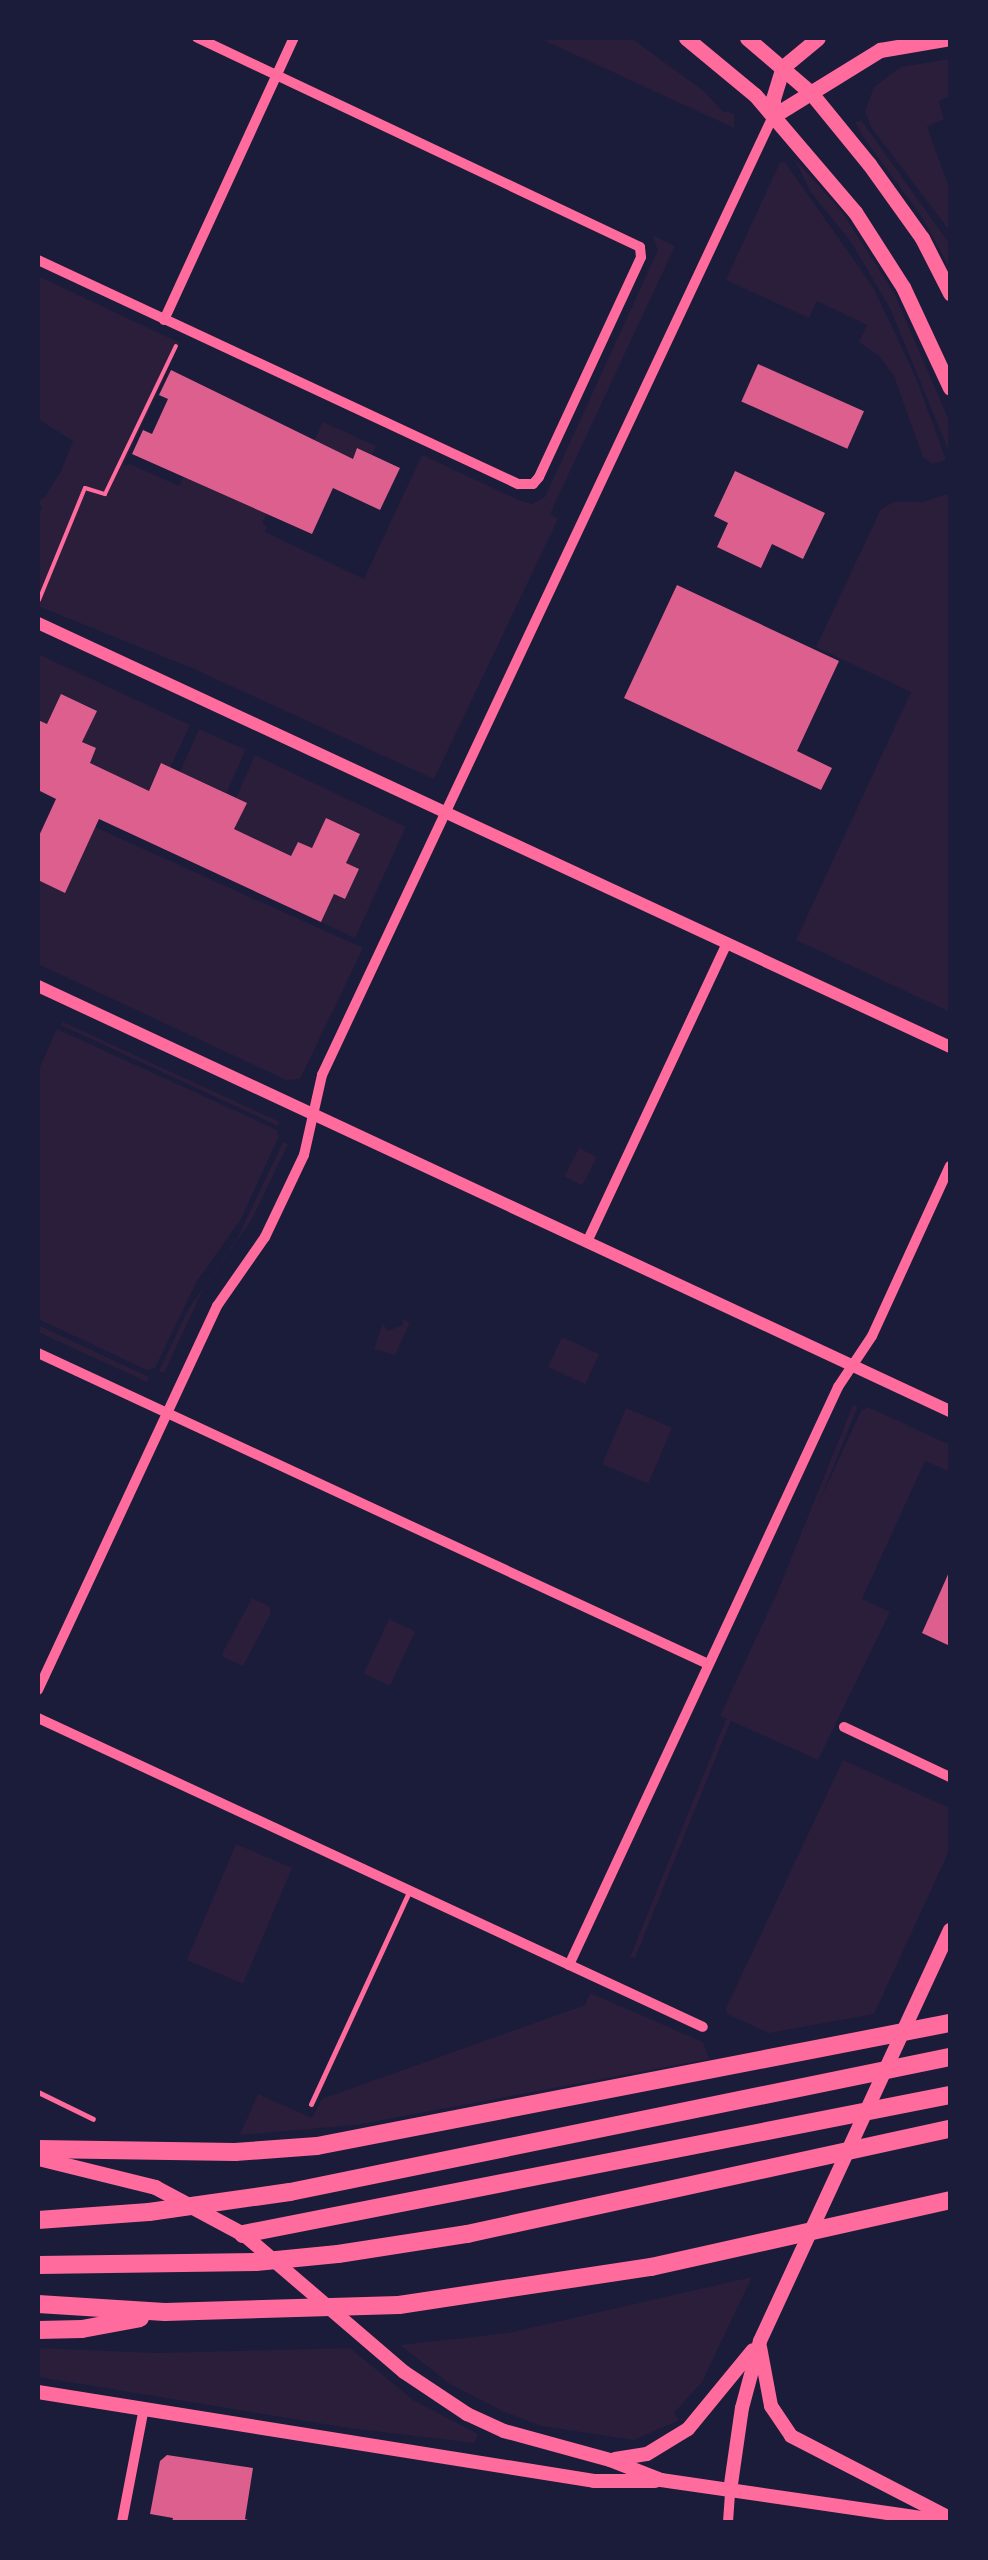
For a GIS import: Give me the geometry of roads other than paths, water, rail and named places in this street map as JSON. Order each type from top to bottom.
[{"type":"highway","points":[[38,2149],[236,2152],[317,2146],[950,2022]]},
{"type":"highway","points":[[38,2220],[150,2212],[290,2192],[950,2056]]},
{"type":"highway","points":[[242,2234],[950,2094]]},
{"type":"highway","points":[[38,2264],[197,2264],[338,2254],[467,2234],[950,2129]]},
{"type":"highway","points":[[38,2304],[165,2312],[324,2310],[486,2294],[693,2258],[950,2200]]},
{"type":"highway","points":[[38,2330],[82,2329],[165,2312]]},
{"type":"main road","points":[[686,38],[732,74],[837,189],[882,253],[923,324],[950,388]]},
{"type":"main road","points":[[747,38],[810,94],[893,195],[950,293]]},
{"type":"main road","points":[[773,116],[773,99],[783,67],[818,38]]},
{"type":"main road","points":[[773,116],[880,50],[950,38]]},
{"type":"main road","points":[[730,2491],[742,2408],[760,2341],[948,1936]]},
{"type":"main road","points":[[38,2158],[155,2187],[223,2220],[375,2348],[467,2414],[504,2431],[610,2460],[660,2480]]},
{"type":"main road","points":[[610,2460],[647,2454],[688,2429],[760,2341]]},
{"type":"main road","points":[[760,2341],[770,2406],[791,2436],[950,2520]]},
{"type":"main road","points":[[38,2392],[594,2481],[660,2480],[950,2520]]},
{"type":"street","points":[[38,260],[518,484],[533,484],[538,477],[641,257],[640,247],[196,38]]},
{"type":"street","points":[[164,320],[294,38]]},
{"type":"street","points":[[38,1690],[217,1306],[265,1237],[304,1155],[322,1075],[773,116]]},
{"type":"street","points":[[38,623],[950,1047]]},
{"type":"street","points":[[586,1242],[727,943]]},
{"type":"street","points":[[38,986],[950,1411]]},
{"type":"street","points":[[568,1965],[708,1664],[852,1366],[872,1336],[950,1166]]},
{"type":"street","points":[[38,1353],[708,1664]]},
{"type":"street","points":[[38,1718],[703,2027]]},
{"type":"street","points":[[844,1727],[950,1776]]},
{"type":"street","points":[[122,2522],[144,2408]]},
{"type":"street","points":[[728,2522],[730,2491]]},
{"type":"lane","points":[[310,2104],[410,1890]]},
{"type":"lane","points":[[38,2092],[93,2119]]}]
